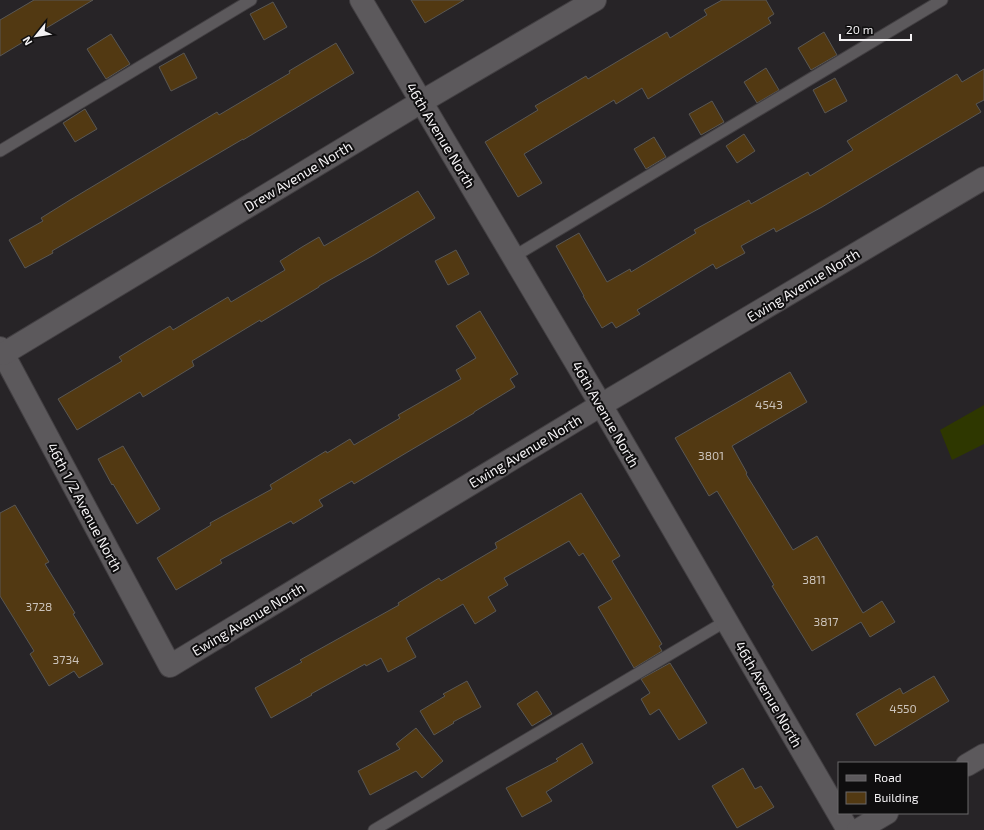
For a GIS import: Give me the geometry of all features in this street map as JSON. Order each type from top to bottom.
[{"type":"street","name":"46th Avenue North","points":[[361,0],[601,405],[838,813]]},
{"type":"street","name":"Drew Avenue North","points":[[1,351],[595,0]]},
{"type":"street","name":"Ewing Avenue North","points":[[170,666],[601,405],[984,178]]},
{"type":"street","name":"46th 1/2 Avenue North","points":[[1,351],[170,666]]},
{"type":"street","points":[[968,764],[984,755]]},
{"type":"street","name":"46th Avenue North","points":[[839,814],[848,830]]},
{"type":"street","points":[[858,830],[885,814]]},
{"type":"lane","points":[[0,151],[251,0]]},
{"type":"lane","points":[[513,257],[942,0]]},
{"type":"lane","points":[[374,830],[726,621]]},
{"type":"green space","points":[[984,405],[984,444],[952,460],[940,430]]},
{"type":"building","points":[[34,0],[93,0],[0,56],[0,20]]},
{"type":"building","points":[[411,0],[464,0],[425,23]]},
{"type":"building","points":[[722,0],[766,0],[774,14],[768,18],[771,23],[648,99],[642,88],[616,104],[614,100],[524,154],[542,183],[518,197],[485,142],[538,110],[535,106],[586,76],[588,79],[667,32],[670,38],[707,15],[704,10]]},
{"type":"building","points":[[273,2],[287,27],[264,40],[250,14]]},
{"type":"building","points":[[824,32],[837,55],[811,70],[798,48]]},
{"type":"building","points":[[111,34],[130,64],[106,79],[87,49]]},
{"type":"building","points":[[336,43],[354,73],[243,140],[52,251],[53,253],[25,268],[9,240],[43,221],[41,218],[70,200],[217,112],[219,115],[290,73],[289,71]]},
{"type":"building","points":[[184,53],[197,78],[171,91],[159,67]]},
{"type":"building","points":[[766,68],[779,90],[757,103],[744,82]]},
{"type":"building","points":[[984,69],[984,100],[976,104],[981,112],[822,207],[776,232],[774,228],[741,246],[745,253],[716,269],[713,264],[637,310],[640,314],[616,328],[612,322],[602,328],[556,246],[579,233],[607,282],[630,269],[631,272],[696,233],[694,230],[749,200],[751,204],[808,172],[810,176],[853,150],[847,141],[957,74],[962,82]]},
{"type":"building","points":[[835,78],[847,101],[825,113],[813,90]]},
{"type":"building","points":[[712,101],[724,122],[701,135],[689,114]]},
{"type":"building","points":[[85,109],[97,129],[75,142],[63,123]]},
{"type":"building","points":[[744,134],[755,151],[737,163],[726,146]]},
{"type":"building","points":[[654,137],[666,157],[646,169],[634,149]]},
{"type":"building","points":[[418,191],[435,218],[261,322],[260,320],[192,361],[194,366],[143,397],[140,392],[77,430],[58,399],[122,361],[119,357],[170,326],[173,330],[228,297],[231,302],[285,270],[280,261],[319,237],[324,246]]},
{"type":"building","points":[[456,250],[469,274],[448,285],[435,261]]},
{"type":"building","points":[[480,311],[518,374],[510,379],[515,387],[354,484],[352,481],[319,500],[323,506],[293,524],[291,521],[220,560],[222,563],[176,590],[157,558],[211,525],[210,523],[272,489],[270,485],[326,451],[327,453],[350,439],[354,445],[400,418],[398,415],[461,379],[456,370],[476,358],[456,326]]},
{"type":"building","points":[[790,372],[807,402],[732,446],[747,473],[746,474],[793,550],[817,536],[863,613],[882,601],[895,622],[870,637],[861,622],[812,651],[772,586],[774,585],[717,491],[709,496],[675,438]]},
{"type":"building","points":[[123,446],[160,509],[137,524],[113,484],[112,485],[98,459]]},
{"type":"building","points":[[581,493],[620,556],[612,561],[662,644],[659,646],[662,651],[634,668],[598,607],[612,599],[583,553],[579,556],[569,541],[504,578],[508,585],[488,597],[496,611],[475,624],[463,604],[406,638],[416,657],[388,672],[381,658],[366,666],[365,664],[271,718],[255,688],[302,662],[300,660],[399,605],[398,603],[439,578],[441,581],[497,548],[495,543]]},
{"type":"building","points":[[15,505],[49,562],[45,564],[75,613],[73,614],[103,664],[79,678],[74,671],[49,686],[30,654],[34,651],[0,596],[0,513]]},
{"type":"building","points":[[670,663],[707,723],[679,740],[659,709],[650,715],[641,699],[650,693],[641,679]]},
{"type":"building","points":[[934,676],[949,701],[875,746],[856,714],[900,688],[903,694]]},
{"type":"building","points":[[467,681],[481,707],[453,722],[454,723],[434,735],[420,711],[445,696],[443,694]]},
{"type":"building","points":[[537,691],[552,714],[532,726],[517,704]]},
{"type":"building","points":[[416,728],[443,761],[422,778],[416,771],[370,795],[358,771],[400,749],[396,744]]},
{"type":"building","points":[[582,743],[593,763],[546,792],[552,801],[522,817],[506,788],[558,761],[556,759]]},
{"type":"building","points":[[743,768],[755,789],[761,786],[774,807],[737,828],[712,786]]}]
